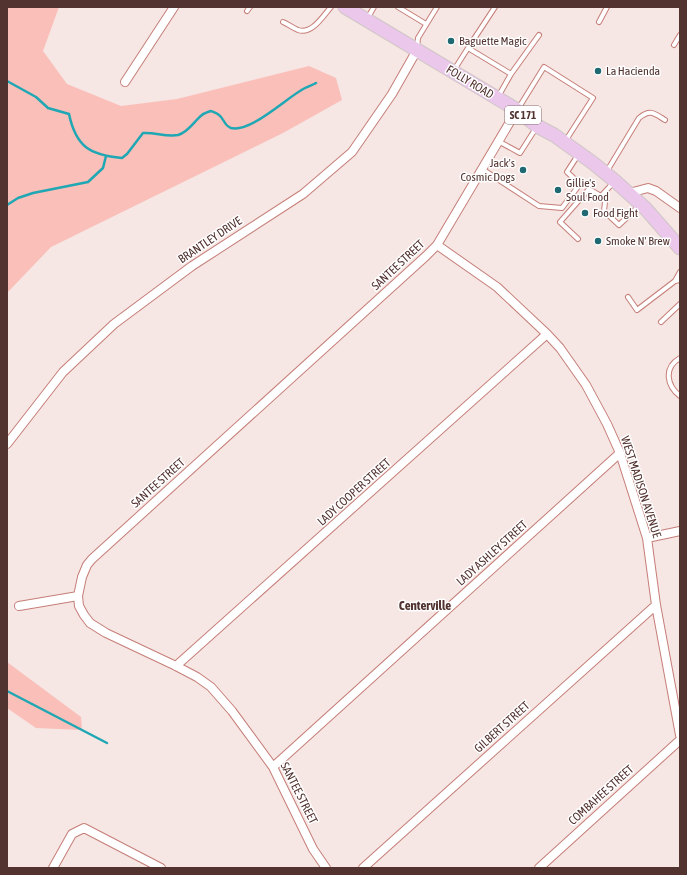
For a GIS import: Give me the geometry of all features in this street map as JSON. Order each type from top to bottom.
[{"type":"main road","name":"FOLLY ROAD","points":[[345,7],[517,110],[537,126],[554,135],[580,153],[641,204],[680,248]]},
{"type":"street","points":[[125,82],[174,7]]},
{"type":"street","name":"BRANTLEY DRIVE","points":[[7,444],[63,372],[114,324],[192,266],[303,194],[352,152],[392,94],[417,50]]},
{"type":"street","name":"SANTEE STREET","points":[[326,868],[313,849],[273,767],[232,711],[211,687],[197,677],[106,633],[90,623],[79,606],[78,596],[82,577],[87,565],[92,559],[437,245],[517,110]]},
{"type":"street","points":[[629,193],[648,188],[656,190],[680,208]]},
{"type":"street","name":"WEST MADISON AVENUE","points":[[437,245],[497,286],[547,334],[560,348],[589,391],[607,424],[620,453],[646,538],[656,605],[680,734]]},
{"type":"street","name":"LADY COOPER STREET","points":[[176,666],[547,334]]},
{"type":"street","name":"LADY ASHLEY STREET","points":[[273,767],[620,453]]},
{"type":"street","points":[[646,538],[680,531]]},
{"type":"street","points":[[19,606],[78,596]]},
{"type":"street","name":"GILBERT STREET","points":[[363,868],[656,605]]},
{"type":"street","name":"COMBAHEE STREET","points":[[539,868],[680,740]]},
{"type":"street","points":[[53,868],[72,834],[84,828],[162,868]]},
{"type":"lane","points":[[283,22],[298,30],[304,31],[314,27],[331,7]]},
{"type":"lane","points":[[367,20],[374,7]]},
{"type":"lane","points":[[398,7],[426,24]]},
{"type":"lane","points":[[417,50],[418,38],[437,7]]},
{"type":"lane","points":[[453,72],[495,7]]},
{"type":"lane","points":[[599,22],[608,7]]},
{"type":"lane","points":[[497,98],[511,74],[539,35]]},
{"type":"lane","points":[[674,45],[680,35]]},
{"type":"lane","points":[[468,48],[511,74]]},
{"type":"lane","points":[[517,110],[544,67],[593,98],[564,142]]},
{"type":"lane","points":[[601,196],[639,118],[645,113],[649,112],[665,120]]},
{"type":"lane","points":[[498,142],[520,153],[537,126]]},
{"type":"lane","points":[[482,169],[539,206],[562,208],[580,184],[567,172],[580,153]]},
{"type":"lane","points":[[578,239],[560,222],[589,189],[601,196],[605,202],[604,211],[619,225],[641,204]]},
{"type":"lane","points":[[628,297],[637,310],[678,280],[680,272]]},
{"type":"lane","points":[[661,322],[680,304]]},
{"type":"lane","points":[[680,358],[674,362],[669,372],[669,381],[673,391],[680,396]]},
{"type":"shaded area","points":[[7,7],[59,7],[43,51],[67,84],[121,106],[177,99],[309,66],[336,78],[342,100],[283,133],[51,247],[7,293]]},
{"type":"shaded area","points":[[7,662],[81,717],[82,730],[36,728],[7,708]]},
{"type":"waterway","points":[[7,81],[36,97],[48,108],[69,114],[72,125],[80,142],[86,147],[101,154],[122,158],[127,154],[143,133],[169,135],[182,134],[199,117],[211,111],[221,116],[225,124],[229,127],[239,128],[258,120],[297,93],[316,83]]},
{"type":"waterway","points":[[7,205],[18,198],[33,193],[88,182],[103,168],[106,156]]},
{"type":"waterway","points":[[7,691],[107,743]]},
{"type":"place","name":"Baguette Magic","points":[[451,41]]},
{"type":"place","name":"La Hacienda","points":[[598,71]]},
{"type":"place","name":"Jack's Cosmic Dogs","points":[[523,170]]},
{"type":"place","name":"Gillie's Soul Food","points":[[558,190]]},
{"type":"place","name":"Food Fight","points":[[585,213]]},
{"type":"place","name":"Smoke N' Brew","points":[[598,241]]},
{"type":"district","name":"Centerville","points":[[425,605]]}]
